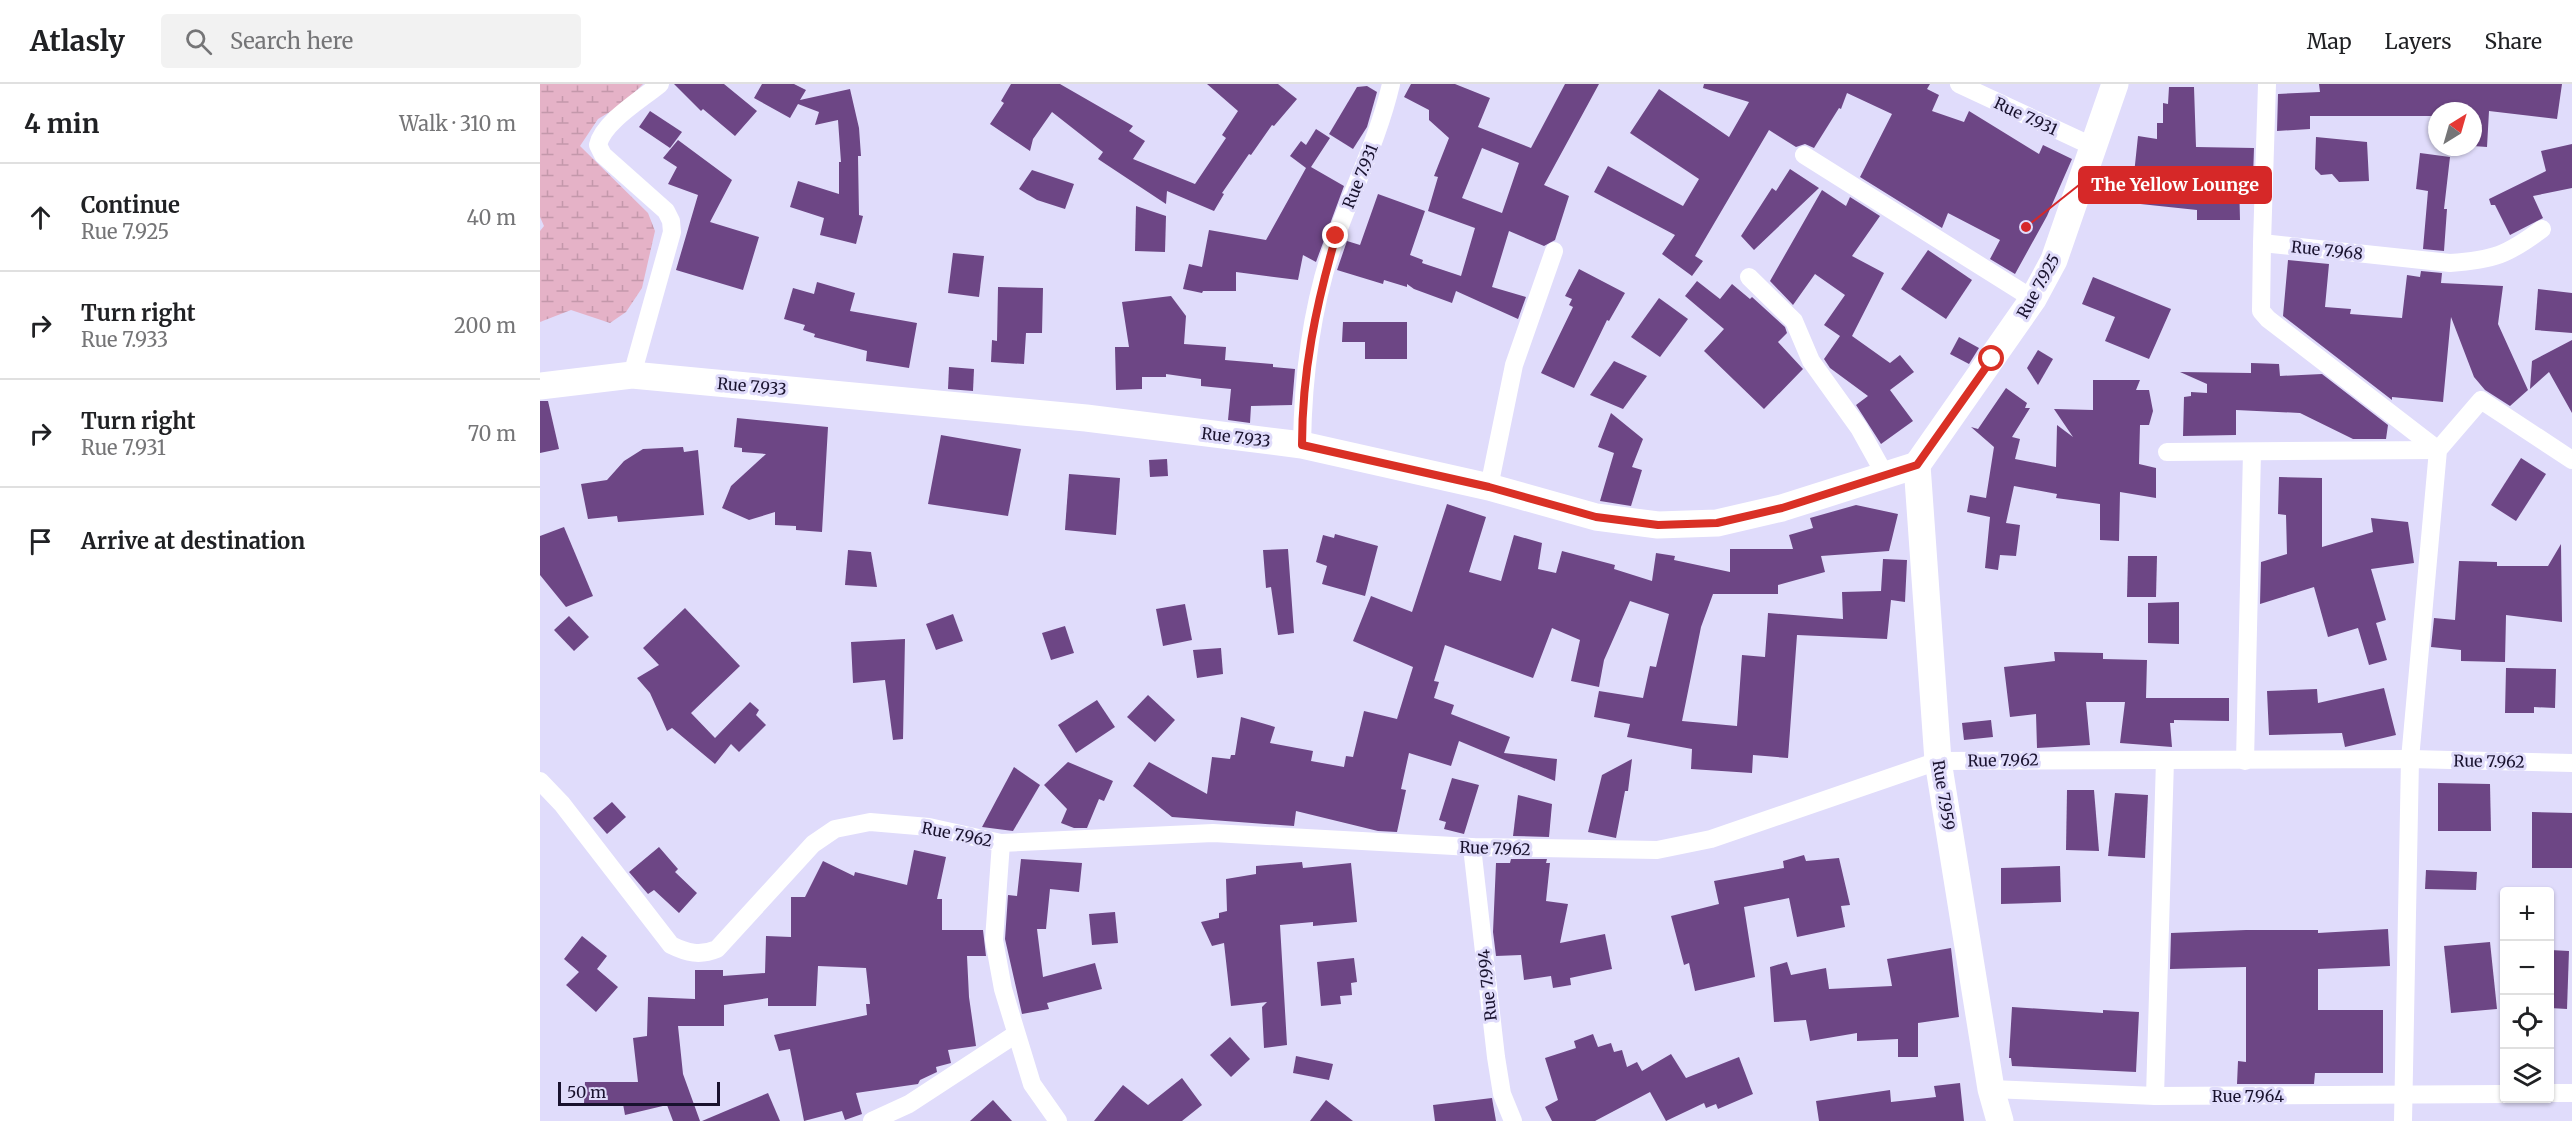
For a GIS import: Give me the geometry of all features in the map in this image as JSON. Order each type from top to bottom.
[{"type":"street","points":[[632,375],[672,232],[671,221],[666,211],[603,155],[598,145],[599,136],[608,126],[660,84]]},
{"type":"street","name":"Rue 7.931","points":[[1302,445],[1302,408],[1310,341],[1322,284],[1336,236],[1384,114],[1391,84]]},
{"type":"street","name":"Rue 7.931","points":[[1959,84],[2094,147]]},
{"type":"street","name":"Rue 7.925","points":[[1917,465],[2033,299],[2054,261],[2115,84]]},
{"type":"street","points":[[2266,84],[2261,310],[2268,319],[2438,450]]},
{"type":"street","points":[[1804,155],[2033,299]]},
{"type":"street","name":"Rue 7.968","points":[[2262,243],[2450,263],[2478,261],[2511,251],[2542,229]]},
{"type":"street","points":[[1489,487],[1514,366],[1554,251]]},
{"type":"street","points":[[1749,277],[1794,321],[1811,361],[1859,429],[1884,473]]},
{"type":"street","name":"Rue 7.933","points":[[540,386],[632,375],[1075,417],[1302,445],[1489,487],[1596,517],[1658,525],[1717,523],[1782,508],[1884,473],[1917,465]]},
{"type":"street","points":[[2403,1121],[2410,759],[2438,450],[2481,400],[2572,460]]},
{"type":"street","points":[[2167,452],[2438,450]]},
{"type":"street","points":[[2245,761],[2252,452]]},
{"type":"street","name":"Rue 7.959","points":[[1917,465],[1938,761],[1991,1089],[2000,1121]]},
{"type":"street","name":"Rue 7.962","points":[[540,781],[569,813],[671,945],[687,953],[706,953],[717,949],[813,844],[835,829],[870,822],[907,824],[1001,843],[1213,833],[1569,851],[1657,850],[1711,839],[1938,761],[2410,759],[2572,763]]},
{"type":"street","points":[[2156,1096],[2165,760]]},
{"type":"street","points":[[1001,843],[994,940],[1016,1034],[1032,1084],[1058,1121]]},
{"type":"street","name":"Rue 7.994","points":[[1472,847],[1496,1057],[1502,1094],[1513,1121]]},
{"type":"street","points":[[872,1121],[909,1104],[1016,1034]]},
{"type":"street","name":"Rue 7.964","points":[[1991,1089],[2156,1096],[2500,1094]]},
{"type":"street","points":[[2554,1094],[2572,1093]]},
{"type":"green space","points":[[540,84],[643,84],[623,104],[598,119],[580,146],[648,213],[655,231],[642,288],[626,312],[610,323],[571,310],[540,322],[540,231],[544,226],[540,217]]},
{"type":"building","points":[[674,84],[724,84],[757,111],[735,136],[703,109],[701,111]]},
{"type":"building","points":[[762,84],[794,84],[806,90],[800,100],[850,89],[859,128],[861,156],[858,156],[859,215],[863,216],[856,244],[820,235],[824,218],[790,207],[798,181],[839,194],[839,162],[841,162],[838,120],[815,125],[819,112],[798,104],[790,118],[754,98]]},
{"type":"building","points":[[1011,84],[1060,84],[1133,126],[1129,131],[1145,141],[1133,159],[1195,184],[1226,138],[1222,135],[1238,111],[1207,84],[1278,84],[1297,99],[1274,126],[1272,125],[1251,155],[1249,154],[1222,193],[1224,194],[1214,211],[1167,191],[1166,204],[1098,159],[1103,152],[1052,112],[1033,139],[1030,151],[990,124],[1004,103],[1001,101]]},
{"type":"building","points":[[1411,84],[1455,84],[1490,98],[1478,127],[1531,148],[1565,84],[1599,84],[1544,185],[1569,196],[1555,240],[1544,246],[1509,231],[1492,287],[1526,297],[1518,319],[1456,291],[1452,303],[1414,289],[1407,284],[1407,287],[1384,280],[1383,284],[1337,270],[1347,241],[1360,245],[1378,194],[1425,211],[1410,255],[1423,260],[1422,263],[1461,276],[1475,228],[1428,211],[1438,177],[1434,176],[1449,138],[1429,120],[1429,110],[1404,97]],"holes":[[[1482,148],[1519,163],[1502,213],[1462,198]]]},
{"type":"building","points":[[1704,84],[1930,84],[1927,89],[1939,95],[1932,111],[1964,122],[1969,111],[2039,154],[2043,145],[2072,159],[2047,216],[2015,274],[1990,259],[2000,240],[1948,213],[1942,228],[1860,177],[1892,114],[1847,93],[1841,109],[1839,108],[1814,148],[1805,144],[1796,147],[1769,130],[1695,256],[1703,261],[1692,276],[1662,254],[1675,235],[1594,192],[1608,166],[1683,206],[1699,179],[1630,133],[1659,89],[1729,137],[1749,102],[1703,88]]},
{"type":"building","points":[[2319,84],[2562,84],[2557,119],[2489,111],[2487,147],[2482,147],[2482,102],[2428,102],[2428,116],[2310,116],[2310,129],[2277,131],[2278,94],[2320,92]]},
{"type":"building","points":[[1367,86],[1377,92],[1367,127],[1353,149],[1329,134],[1357,87]]},
{"type":"building","points":[[2169,87],[2194,87],[2196,147],[2254,148],[2253,178],[2239,178],[2240,220],[2197,220],[2197,210],[2131,203],[2138,136],[2157,139],[2157,123],[2163,123],[2163,103],[2168,104]]},
{"type":"building","points":[[650,111],[682,132],[670,148],[639,127]]},
{"type":"building","points":[[1316,129],[1330,138],[1311,167],[1344,186],[1316,262],[1303,255],[1298,280],[1236,272],[1236,291],[1203,291],[1202,293],[1183,289],[1189,264],[1202,267],[1209,230],[1266,240],[1306,168],[1290,156],[1301,141],[1306,145]]},
{"type":"building","points":[[2316,137],[2367,142],[2369,181],[2339,182],[2332,174],[2321,175],[2315,169]]},
{"type":"building","points":[[678,140],[732,180],[710,222],[759,237],[743,290],[676,270],[698,195],[668,184],[677,167],[663,158]]},
{"type":"building","points":[[2572,144],[2572,188],[2533,196],[2543,218],[2510,235],[2495,205],[2491,205],[2489,199],[2546,171],[2541,151]]},
{"type":"building","points":[[2420,153],[2428,154],[2428,156],[2450,157],[2444,209],[2447,209],[2444,251],[2423,249],[2428,191],[2416,189]]},
{"type":"building","points":[[1790,169],[1819,188],[1754,250],[1741,236],[1772,188],[1776,191]]},
{"type":"building","points":[[1032,170],[1074,184],[1065,209],[1037,200],[1019,189]]},
{"type":"building","points":[[1822,190],[1846,206],[1850,197],[1880,216],[1852,256],[1884,273],[1852,336],[1890,363],[1900,355],[1914,372],[1890,390],[1913,421],[1881,444],[1856,405],[1868,396],[1830,368],[1824,359],[1840,336],[1824,325],[1845,295],[1815,274],[1793,305],[1770,281]]},
{"type":"building","points":[[1136,206],[1166,216],[1165,252],[1135,251]]},
{"type":"building","points":[[1928,250],[1972,280],[1946,319],[1901,289]]},
{"type":"building","points":[[953,253],[984,256],[979,297],[948,293]]},
{"type":"building","points":[[2288,260],[2329,264],[2325,307],[2351,309],[2350,314],[2402,318],[2407,275],[2420,277],[2421,271],[2442,273],[2441,283],[2503,286],[2498,324],[2528,390],[2510,406],[2485,390],[2474,377],[2451,317],[2443,402],[2392,397],[2392,400],[2283,316]]},
{"type":"building","points":[[1579,269],[1625,293],[1609,321],[1607,320],[1574,388],[1541,373],[1573,307],[1569,305],[1572,299],[1565,296]]},
{"type":"building","points":[[2093,277],[2171,309],[2149,359],[2105,341],[2115,317],[2082,304]]},
{"type":"building","points":[[1697,281],[1720,299],[1732,284],[1750,299],[1752,297],[1785,327],[1787,333],[1778,342],[1803,369],[1764,409],[1704,351],[1724,329],[1685,296]]},
{"type":"building","points":[[817,282],[855,293],[850,311],[917,323],[909,368],[866,361],[867,351],[814,337],[815,334],[803,330],[805,325],[784,319],[793,288],[814,294]]},
{"type":"building","points":[[998,287],[1043,288],[1042,333],[1026,333],[1024,364],[991,362],[992,340],[997,341]]},
{"type":"building","points":[[2538,289],[2572,293],[2572,333],[2535,330]]},
{"type":"building","points":[[1171,296],[1186,316],[1184,344],[1226,347],[1225,360],[1273,364],[1273,367],[1295,369],[1292,405],[1251,406],[1250,423],[1228,420],[1231,389],[1201,386],[1201,379],[1166,374],[1166,377],[1142,377],[1142,389],[1116,390],[1115,347],[1129,347],[1122,302]]},
{"type":"building","points":[[1659,298],[1688,319],[1660,357],[1631,337]]},
{"type":"building","points":[[1343,322],[1407,322],[1407,359],[1365,359],[1365,342],[1342,342]]},
{"type":"building","points":[[1959,337],[1979,348],[1969,364],[1950,354]]},
{"type":"building","points":[[2572,340],[2572,413],[2549,372],[2530,389],[2532,361]]},
{"type":"building","points":[[2038,350],[2053,359],[2038,385],[2027,368]]},
{"type":"building","points":[[1614,361],[1647,376],[1623,409],[1590,395]]},
{"type":"building","points":[[2251,363],[2279,364],[2280,376],[2322,374],[2388,425],[2386,439],[2353,439],[2300,413],[2236,410],[2236,435],[2183,436],[2184,397],[2191,396],[2191,392],[2207,393],[2207,384],[2180,372],[2251,373]]},
{"type":"building","points":[[949,367],[974,369],[973,391],[948,389]]},
{"type":"building","points":[[2093,380],[2140,380],[2136,390],[2149,390],[2153,411],[2149,425],[2140,425],[2139,464],[2156,468],[2156,498],[2120,492],[2119,541],[2100,540],[2100,504],[2056,498],[2057,494],[2014,486],[2006,523],[2020,525],[2016,556],[2000,555],[1998,570],[1985,568],[1990,517],[1967,512],[1970,495],[1986,498],[1994,447],[1971,427],[1978,429],[2006,388],[2027,403],[2025,408],[2030,408],[2012,437],[2020,439],[2015,459],[2056,467],[2057,425],[2073,437],[2054,409],[2093,410]]},
{"type":"building","points":[[540,401],[548,401],[559,449],[540,453]]},
{"type":"building","points":[[1611,413],[1643,439],[1632,467],[1642,470],[1631,506],[1600,501],[1614,453],[1598,447]]},
{"type":"building","points":[[737,418],[828,427],[822,532],[796,530],[796,526],[775,525],[775,512],[749,520],[722,508],[731,486],[766,454],[742,452],[742,448],[734,447]]},
{"type":"building","points":[[941,435],[1021,449],[1008,516],[928,504]]},
{"type":"building","points":[[683,447],[684,452],[698,450],[704,515],[618,522],[617,516],[588,519],[581,484],[607,480],[624,461],[643,449]]},
{"type":"building","points":[[2521,458],[2546,474],[2516,521],[2491,505]]},
{"type":"building","points":[[1167,459],[1168,476],[1150,477],[1149,460]]},
{"type":"building","points":[[1069,474],[1120,478],[1116,535],[1065,530]]},
{"type":"building","points":[[2279,477],[2322,478],[2322,547],[2373,532],[2371,518],[2408,522],[2414,563],[2371,569],[2386,620],[2376,623],[2387,660],[2369,665],[2358,628],[2328,637],[2314,587],[2260,604],[2261,562],[2287,554],[2286,515],[2278,514]]},
{"type":"building","points":[[1447,504],[1486,517],[1469,572],[1501,581],[1514,535],[1542,543],[1538,569],[1556,573],[1562,551],[1615,565],[1614,569],[1652,581],[1656,553],[1675,556],[1674,560],[1730,572],[1730,549],[1793,549],[1789,535],[1813,528],[1810,518],[1856,505],[1898,514],[1889,551],[1821,556],[1825,572],[1778,585],[1778,594],[1713,594],[1701,627],[1682,721],[1737,726],[1742,655],[1765,657],[1768,613],[1843,619],[1842,592],[1881,591],[1883,559],[1907,560],[1905,602],[1891,600],[1887,639],[1797,635],[1788,758],[1753,755],[1752,773],[1691,769],[1692,749],[1627,737],[1630,724],[1594,717],[1599,691],[1643,698],[1650,666],[1656,667],[1669,614],[1630,601],[1604,660],[1599,687],[1571,681],[1580,640],[1552,628],[1533,678],[1445,645],[1434,681],[1439,682],[1434,698],[1454,705],[1451,714],[1510,737],[1504,753],[1557,759],[1555,781],[1459,741],[1451,766],[1409,753],[1401,789],[1406,790],[1397,832],[1378,831],[1296,811],[1294,826],[1172,817],[1133,786],[1149,762],[1207,794],[1212,757],[1230,759],[1231,755],[1235,755],[1241,717],[1275,727],[1270,743],[1313,751],[1311,761],[1344,767],[1346,756],[1353,757],[1364,711],[1397,719],[1413,667],[1353,641],[1371,596],[1412,612]]},
{"type":"building","points":[[564,527],[593,596],[566,607],[540,575],[540,536]]},
{"type":"building","points":[[1335,534],[1378,546],[1365,596],[1322,584],[1327,566],[1316,562],[1323,535],[1334,538]]},
{"type":"building","points":[[2561,544],[2562,622],[2506,615],[2505,662],[2461,661],[2461,650],[2431,647],[2434,618],[2455,620],[2459,561],[2497,562],[2497,566],[2548,566]]},
{"type":"building","points":[[1288,549],[1294,633],[1278,635],[1271,587],[1266,588],[1263,550]]},
{"type":"building","points":[[848,550],[871,552],[877,587],[845,585]]},
{"type":"building","points":[[2128,556],[2157,556],[2156,597],[2127,597]]},
{"type":"building","points":[[2179,602],[2179,644],[2148,643],[2148,603]]},
{"type":"building","points":[[1185,604],[1192,640],[1163,646],[1156,609]]},
{"type":"building","points":[[685,608],[740,666],[691,713],[715,738],[750,702],[759,710],[756,715],[766,725],[739,752],[731,744],[715,764],[672,728],[667,731],[650,693],[637,678],[659,665],[643,648]]},
{"type":"building","points":[[953,614],[963,641],[936,650],[926,624]]},
{"type":"building","points":[[569,616],[589,637],[574,651],[554,630]]},
{"type":"building","points":[[1065,626],[1074,653],[1051,660],[1042,633]]},
{"type":"building","points":[[905,639],[903,739],[893,740],[885,680],[853,683],[851,642]]},
{"type":"building","points":[[1221,648],[1223,674],[1197,678],[1193,650]]},
{"type":"building","points":[[2054,652],[2103,653],[2103,659],[2147,660],[2146,698],[2229,698],[2229,721],[2174,720],[2174,723],[2170,723],[2172,747],[2120,743],[2125,702],[2086,702],[2090,745],[2037,748],[2036,714],[2010,717],[2004,667],[2055,661]]},
{"type":"building","points":[[2506,668],[2556,669],[2555,708],[2534,707],[2534,713],[2505,713]]},
{"type":"building","points":[[2384,688],[2396,735],[2345,747],[2342,733],[2269,735],[2267,691],[2317,689],[2318,703]]},
{"type":"building","points":[[1148,695],[1175,720],[1155,742],[1127,717]]},
{"type":"building","points":[[1097,700],[1115,727],[1076,753],[1058,725]]},
{"type":"building","points":[[1991,720],[1993,737],[1964,740],[1962,723]]},
{"type":"building","points":[[1632,759],[1628,791],[1625,791],[1616,838],[1588,832],[1602,775]]},
{"type":"building","points":[[1068,762],[1113,781],[1104,801],[1099,799],[1087,828],[1074,828],[1061,823],[1067,809],[1044,785]]},
{"type":"building","points":[[1014,767],[1040,785],[1013,831],[982,827]]},
{"type":"building","points":[[1452,778],[1479,785],[1464,834],[1444,829],[1446,822],[1439,820]]},
{"type":"building","points":[[2438,783],[2490,784],[2491,831],[2438,831]]},
{"type":"building","points":[[2067,790],[2094,790],[2099,851],[2066,850]]},
{"type":"building","points":[[2115,793],[2148,795],[2145,858],[2108,856]]},
{"type":"building","points":[[1518,795],[1552,804],[1549,837],[1513,836]]},
{"type":"building","points":[[612,802],[626,817],[607,834],[593,818]]},
{"type":"building","points":[[2532,812],[2572,813],[2572,868],[2532,868]]},
{"type":"building","points":[[659,847],[678,869],[675,872],[697,893],[679,913],[654,890],[648,894],[629,872]]},
{"type":"building","points":[[914,850],[946,857],[937,899],[942,899],[942,930],[983,930],[986,956],[967,956],[969,997],[976,1046],[948,1050],[951,1063],[936,1067],[937,1072],[920,1080],[918,1084],[856,1093],[862,1114],[845,1120],[842,1111],[804,1121],[790,1049],[779,1051],[774,1035],[867,1015],[866,1004],[870,1004],[866,968],[818,966],[816,1006],[768,1006],[768,998],[724,1005],[724,1026],[678,1026],[683,1074],[700,1121],[673,1121],[667,1105],[625,1115],[623,1104],[584,1104],[585,1082],[638,1082],[633,1038],[647,1036],[648,997],[695,999],[695,970],[723,970],[723,976],[765,973],[766,936],[791,937],[791,897],[805,897],[823,861],[854,876],[855,872],[907,885]]},
{"type":"building","points":[[1804,855],[1806,861],[1839,858],[1850,905],[1841,906],[1845,927],[1797,937],[1789,898],[1744,907],[1755,977],[1695,991],[1689,963],[1684,965],[1671,916],[1719,904],[1714,881],[1784,868],[1783,861]]},
{"type":"building","points":[[1021,859],[1082,863],[1079,892],[1050,889],[1046,929],[1037,929],[1043,977],[1095,963],[1102,989],[1047,1003],[1049,1009],[1022,1014],[1005,939],[1008,895],[1017,896]]},
{"type":"building","points":[[1511,859],[1547,859],[1546,863],[1550,863],[1546,901],[1568,904],[1560,943],[1605,934],[1612,969],[1570,978],[1571,985],[1553,988],[1551,976],[1524,980],[1521,955],[1496,956],[1493,932],[1496,863],[1510,863]]},
{"type":"building","points":[[1302,862],[1303,868],[1351,863],[1357,922],[1313,926],[1313,922],[1280,925],[1287,1045],[1264,1048],[1262,1007],[1267,1002],[1231,1006],[1224,943],[1212,946],[1201,922],[1219,918],[1219,913],[1227,911],[1226,879],[1256,874],[1256,866]]},
{"type":"building","points":[[2060,866],[2061,902],[2001,904],[2001,868]]},
{"type":"building","points":[[2426,870],[2477,872],[2476,890],[2425,889]]},
{"type":"building","points":[[1115,912],[1118,943],[1092,945],[1089,914]]},
{"type":"building","points":[[2388,929],[2390,966],[2318,969],[2318,1010],[2383,1010],[2383,1073],[2315,1073],[2314,1084],[2237,1084],[2238,1061],[2246,1062],[2246,967],[2170,969],[2171,933],[2318,930],[2318,933]]},
{"type":"building","points":[[582,936],[607,956],[597,969],[618,987],[596,1012],[566,985],[579,972],[564,959]]},
{"type":"building","points":[[2490,942],[2497,1009],[2451,1013],[2444,946]]},
{"type":"building","points":[[1951,948],[1959,1017],[1918,1023],[1918,1057],[1898,1057],[1898,1039],[1857,1041],[1857,1033],[1810,1041],[1806,1020],[1774,1022],[1770,967],[1787,962],[1791,975],[1826,968],[1829,989],[1892,986],[1887,959]]},
{"type":"building","points":[[2554,950],[2569,951],[2567,1009],[2554,1008]]},
{"type":"building","points":[[1354,958],[1357,982],[1351,983],[1352,995],[1340,996],[1341,1004],[1321,1006],[1317,962]]},
{"type":"building","points":[[2012,1007],[2103,1013],[2103,1010],[2139,1012],[2136,1072],[2012,1066],[2011,1058],[2009,1058]]},
{"type":"building","points":[[1593,1034],[1598,1047],[1611,1043],[1614,1052],[1622,1050],[1627,1067],[1637,1062],[1642,1071],[1671,1054],[1686,1078],[1739,1057],[1753,1094],[1718,1109],[1716,1104],[1706,1108],[1704,1103],[1666,1121],[1650,1092],[1595,1121],[1552,1121],[1545,1107],[1558,1100],[1545,1058],[1576,1048],[1574,1041]]},
{"type":"building","points":[[1230,1037],[1250,1059],[1231,1077],[1210,1055]]},
{"type":"building","points":[[1296,1056],[1333,1064],[1329,1080],[1293,1073]]},
{"type":"building","points":[[1182,1078],[1202,1105],[1182,1121],[1094,1121],[1123,1085],[1148,1105]]},
{"type":"building","points":[[1960,1083],[1964,1121],[1819,1121],[1816,1101],[1890,1090],[1891,1102],[1936,1097],[1934,1086]]},
{"type":"building","points":[[768,1093],[780,1121],[702,1121]]},
{"type":"building","points":[[1492,1098],[1496,1121],[1435,1121],[1433,1105]]},
{"type":"building","points":[[993,1100],[1012,1121],[970,1121]]},
{"type":"building","points":[[1326,1100],[1353,1121],[1310,1121]]},
{"type":"place","name":"The Yellow Lounge","points":[[2026,227]]},
{"type":"route","points":[[1336,236],[1322,284],[1310,341],[1302,408],[1302,445],[1489,487],[1596,517],[1658,525],[1717,523],[1782,508],[1884,473],[1917,465],[1992,359]]}]
